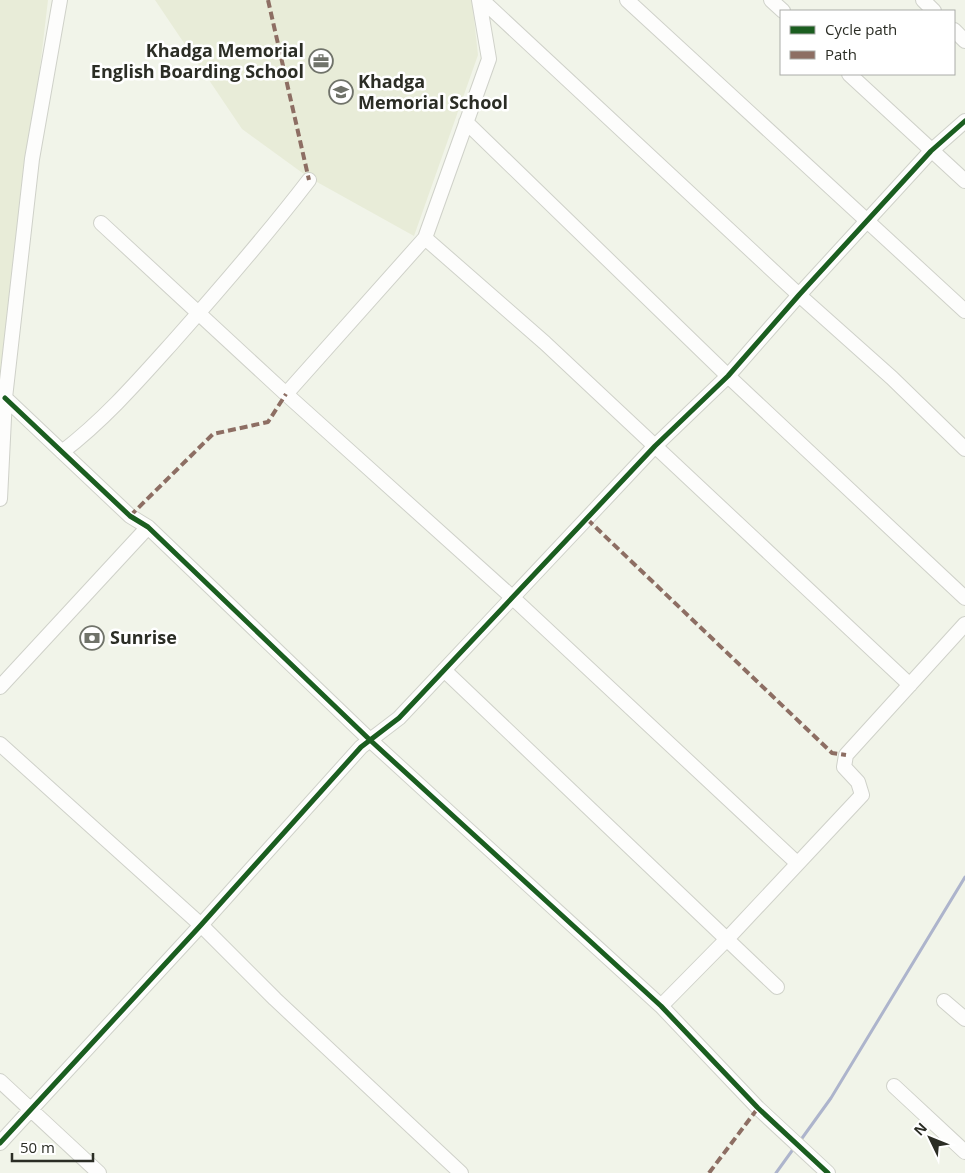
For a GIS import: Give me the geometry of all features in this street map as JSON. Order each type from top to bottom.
[{"type":"street","points":[[0,499],[2,396],[32,159],[60,0]]},
{"type":"street","points":[[286,394],[425,238],[489,59],[480,0]]},
{"type":"street","points":[[480,0],[799,295],[892,378],[965,449]]},
{"type":"street","points":[[627,0],[965,311]]},
{"type":"street","points":[[771,0],[782,10]]},
{"type":"street","points":[[955,31],[965,40]]},
{"type":"street","points":[[850,75],[965,182]]},
{"type":"street","points":[[0,1143],[361,748],[400,718],[656,446],[728,376],[799,295],[931,151],[965,121]]},
{"type":"street","points":[[466,122],[728,376],[965,598]]},
{"type":"street","points":[[62,452],[93,428],[199,314],[277,222],[308,180]]},
{"type":"street","points":[[101,223],[286,394],[513,598],[797,863]]},
{"type":"street","points":[[425,238],[545,343],[910,685]]},
{"type":"street","points":[[2,396],[130,516],[148,527],[370,740],[661,1006],[758,1108],[828,1173]]},
{"type":"street","points":[[0,687],[148,527]]},
{"type":"street","points":[[661,1006],[728,938],[862,795],[858,782],[844,767],[846,755],[965,624]]},
{"type":"street","points":[[444,670],[728,938],[777,987]]},
{"type":"street","points":[[0,744],[201,925],[275,999],[462,1173]]},
{"type":"street","points":[[944,1001],[965,1019]]},
{"type":"street","points":[[0,1081],[99,1173]]},
{"type":"street","points":[[894,1086],[965,1152]]},
{"type":"shaded area","points":[[0,0],[48,0],[0,405]]},
{"type":"shaded area","name":"Khadga Memorial School","points":[[155,0],[472,0],[478,55],[414,236],[308,177],[242,129]]},
{"type":"waterway","points":[[800,1141],[831,1098],[965,877]]},
{"type":"waterway","points":[[776,1173],[794,1148]]},
{"type":"marked path","points":[[268,0],[309,180]]},
{"type":"marked path","points":[[130,516],[213,434],[268,422],[286,394]]},
{"type":"marked path","points":[[587,519],[832,753],[846,755]]},
{"type":"marked path","points":[[709,1173],[758,1108]]},
{"type":"cycle path","points":[[0,1143],[201,925],[361,747],[399,718],[655,446],[728,376],[799,295],[931,151],[965,121]]},
{"type":"cycle path","points":[[5,398],[130,516],[148,527],[370,740],[661,1006],[758,1108],[828,1173]]},
{"type":"place","name":"Khadga Memorial English Boarding School","points":[[321,61]]},
{"type":"place","name":"Khadga Memorial School","points":[[341,92]]},
{"type":"place","name":"Sunrise","points":[[92,638]]}]
